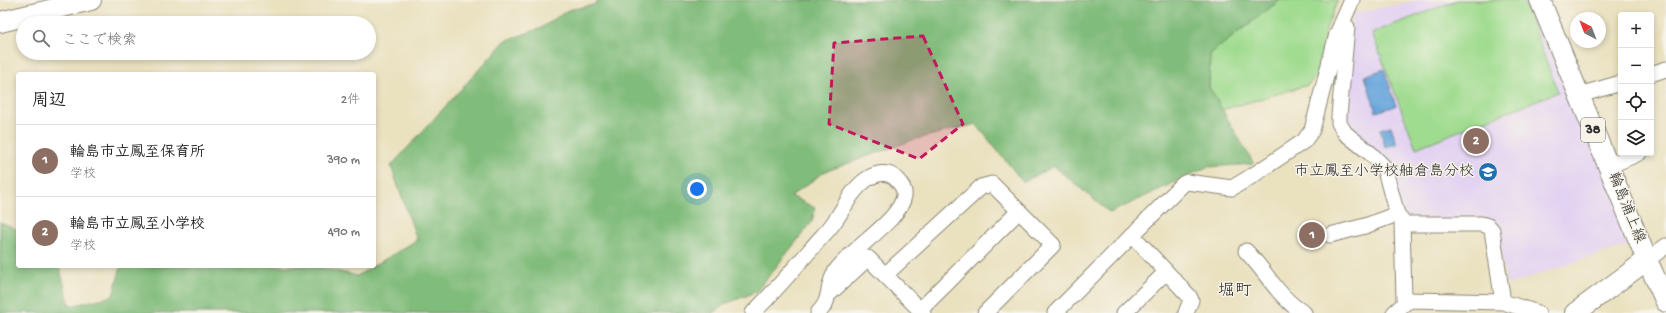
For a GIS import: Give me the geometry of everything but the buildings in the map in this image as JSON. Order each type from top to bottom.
[{"type":"main road","points":[[25,16],[91,0]]},
{"type":"main road","name":"輪島浦上線","points":[[1540,0],[1580,100],[1666,302]]},
{"type":"main road","points":[[0,22],[16,18]]},
{"type":"main road","name":"輪島浦上線","points":[[1575,313],[1647,260]]},
{"type":"street","points":[[1055,313],[1183,184],[1187,182],[1232,188],[1304,141],[1312,130],[1337,34],[1352,0]]},
{"type":"street","points":[[1345,15],[1348,21],[1339,123],[1345,133],[1384,167],[1400,218],[1405,303]]},
{"type":"street","points":[[1654,73],[1666,69]]},
{"type":"street","points":[[1580,100],[1586,93],[1618,84]]},
{"type":"street","points":[[1609,166],[1632,156]]},
{"type":"street","points":[[752,313],[785,280],[832,225],[853,192],[861,183],[875,175],[880,174],[887,174],[895,177],[904,190],[904,196],[899,209],[889,220],[847,257],[836,271],[831,280],[826,307]]},
{"type":"street","points":[[885,275],[981,187],[992,184],[1053,245],[985,313]]},
{"type":"street","points":[[826,307],[868,258],[922,311],[1019,211]]},
{"type":"street","points":[[1330,235],[1400,218]]},
{"type":"street","points":[[1400,218],[1405,224],[1482,224],[1488,226],[1492,230],[1502,302]]},
{"type":"street","points":[[1132,235],[1190,296],[1191,300],[1186,313]]},
{"type":"street","points":[[1647,260],[1666,246]]},
{"type":"street","points":[[1246,251],[1261,265],[1278,289],[1300,312]]},
{"type":"street","points":[[1124,313],[1166,272]]},
{"type":"street","points":[[1394,313],[1405,303],[1411,300],[1502,302],[1538,313]]},
{"type":"highlighted area","points":[[923,36],[963,124],[919,159],[829,124],[834,43]]},
{"type":"shaded area","points":[[1419,0],[1433,0],[1435,2],[1440,0],[1534,0],[1634,244],[1602,253],[1507,285],[1495,224],[1410,222],[1403,216],[1387,165],[1343,121],[1352,14]]},
{"type":"green space","points":[[599,0],[1280,0],[1210,54],[1209,87],[1254,164],[1207,167],[1110,213],[1054,166],[1023,182],[976,124],[913,140],[824,172],[791,196],[815,208],[812,222],[756,292],[725,304],[713,313],[0,313],[0,222],[16,229],[16,268],[60,268],[70,306],[113,296],[120,268],[323,268],[357,276],[370,268],[376,268],[376,265],[417,240],[391,166],[505,41],[541,28],[568,10],[593,5]]},
{"type":"green space","points":[[1280,0],[1338,0],[1326,29],[1317,76],[1308,85],[1222,110],[1209,87],[1210,54]]},
{"type":"green space","points":[[1457,0],[1523,0],[1558,92],[1416,148],[1372,33]]},
{"type":"water","points":[[1384,69],[1396,106],[1376,112],[1365,76]]},
{"type":"water","points":[[1391,126],[1397,144],[1385,147],[1380,129]]},
{"type":"place","name":"輪島市立鳳至小学校","points":[[1476,141]]},
{"type":"place","name":"市立鳳至小学校舳倉島分校","points":[[1488,172]]},
{"type":"place","name":"輪島市立鳳至保育所","points":[[1312,235]]},
{"type":"district","name":"堀町","points":[[1235,292]]}]
